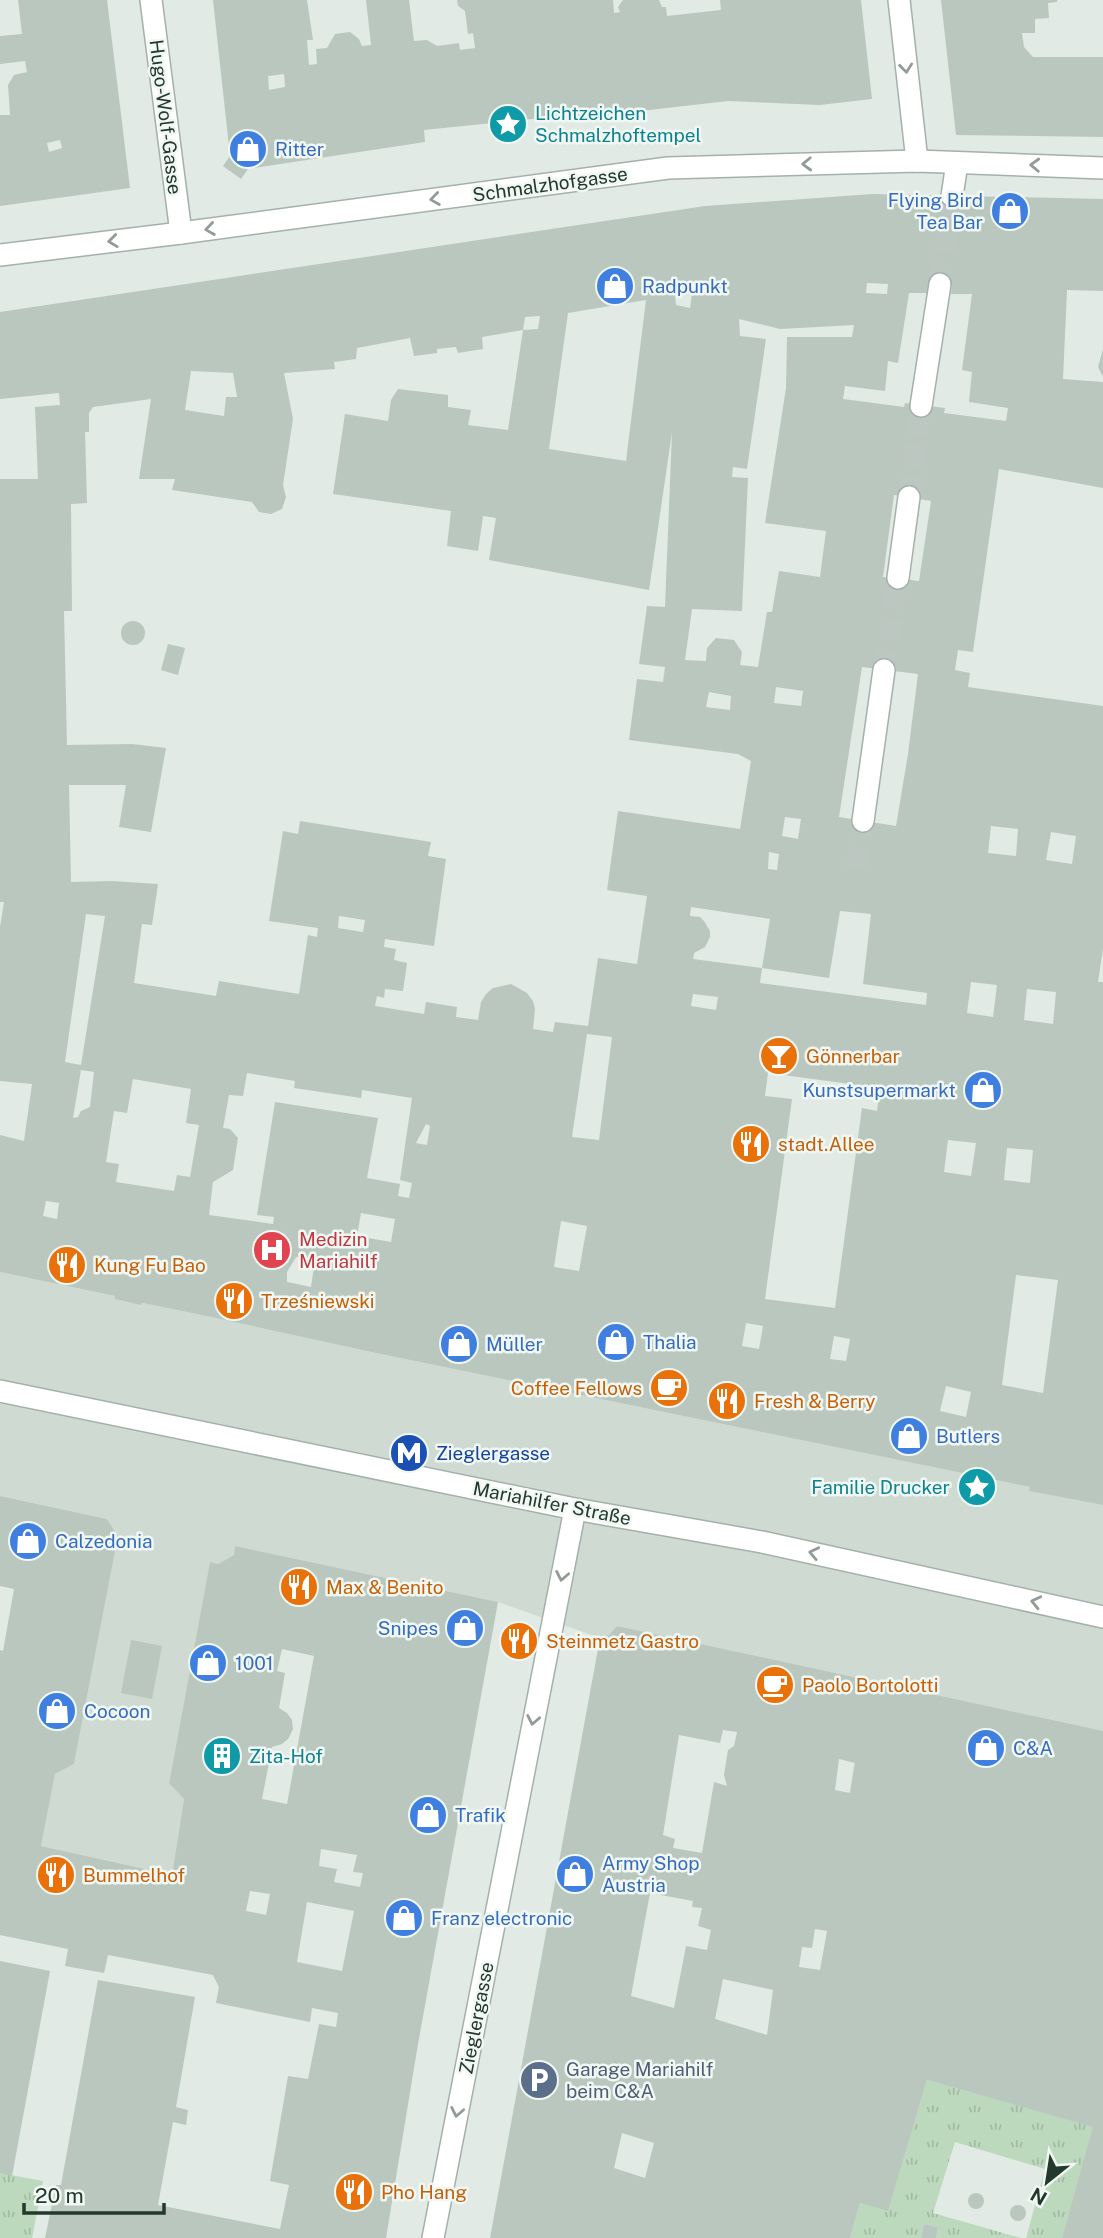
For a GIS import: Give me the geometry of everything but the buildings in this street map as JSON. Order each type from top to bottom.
[{"type":"street","name":"Hugo-Wolf-Gasse","points":[[151,0],[181,233]]},
{"type":"street","points":[[899,0],[917,161]]},
{"type":"street","name":"Schmalzhofgasse","points":[[0,255],[668,168],[917,161],[1103,168]]},
{"type":"street","points":[[952,196],[957,163]]},
{"type":"street","points":[[921,406],[940,284]]},
{"type":"street","points":[[898,578],[909,497]]},
{"type":"street","points":[[863,821],[884,670]]},
{"type":"street","name":"Mariahilfer Straße","points":[[0,1391],[575,1509],[762,1542],[1103,1617]]},
{"type":"street","name":"Zieglergasse","points":[[433,2238],[575,1509]]},
{"type":"shaded area","points":[[0,1272],[115,1296],[115,1299],[140,1305],[143,1303],[1030,1487],[1030,1491],[1103,1505],[1103,1935],[827,1931],[868,1680],[737,1654],[617,1626],[608,1636],[600,1638],[498,1602],[235,1546],[234,1555],[218,1564],[210,1563],[169,1782],[184,1799],[172,1875],[41,1846],[55,1774],[74,1764],[118,1536],[107,1519],[0,1496]]},
{"type":"green space","points":[[927,2080],[1094,2127],[1062,2238],[1026,2238],[1045,2169],[955,2142],[933,2213],[1021,2238],[936,2238],[938,2227],[924,2224],[921,2238],[850,2238],[860,2203],[888,2210]]},
{"type":"green space","points":[[0,2173],[43,2181],[32,2238],[0,2238]]},
{"type":"tunnel","points":[[940,284],[952,196]]},
{"type":"tunnel","points":[[909,497],[921,406]]},
{"type":"tunnel","points":[[884,670],[898,578]]},
{"type":"tunnel","points":[[856,868],[863,821]]},
{"type":"place","name":"Lichtzeichen Schmalzhoftempel","points":[[508,124]]},
{"type":"place","name":"Ritter","points":[[248,149]]},
{"type":"place","name":"Flying Bird Tea Bar","points":[[1010,211]]},
{"type":"place","name":"Radpunkt","points":[[615,286]]},
{"type":"place","name":"Gönnerbar","points":[[779,1056]]},
{"type":"place","name":"Kunstsupermarkt","points":[[983,1090]]},
{"type":"place","name":"stadt.Allee","points":[[751,1144]]},
{"type":"place","name":"Medizin Mariahilf","points":[[272,1250]]},
{"type":"place","name":"Kung Fu Bao","points":[[67,1265]]},
{"type":"place","name":"Trześniewski","points":[[234,1301]]},
{"type":"place","name":"Thalia","points":[[616,1342]]},
{"type":"place","name":"Müller","points":[[459,1344]]},
{"type":"place","name":"Coffee Fellows","points":[[669,1388]]},
{"type":"place","name":"Fresh & Berry","points":[[727,1401]]},
{"type":"place","name":"Butlers","points":[[909,1436]]},
{"type":"place","name":"Zieglergasse","points":[[409,1453]]},
{"type":"place","name":"Familie Drucker","points":[[977,1487]]},
{"type":"place","name":"Calzedonia","points":[[28,1541]]},
{"type":"place","name":"Max & Benito","points":[[299,1587]]},
{"type":"place","name":"Snipes","points":[[465,1628]]},
{"type":"place","name":"Steinmetz Gastro","points":[[519,1641]]},
{"type":"place","name":"1001","points":[[208,1663]]},
{"type":"place","name":"Paolo Bortolotti","points":[[775,1685]]},
{"type":"place","name":"Cocoon","points":[[57,1711]]},
{"type":"place","name":"C&A","points":[[986,1748]]},
{"type":"place","name":"Zita-Hof","points":[[222,1756]]},
{"type":"place","name":"Trafik","points":[[428,1815]]},
{"type":"place","name":"Army Shop Austria","points":[[575,1874]]},
{"type":"place","name":"Bummelhof","points":[[56,1875]]},
{"type":"place","name":"Franz electronic","points":[[404,1918]]},
{"type":"place","name":"Garage Mariahilf beim C&A","points":[[539,2080]]},
{"type":"place","name":"Pho Hang","points":[[354,2192]]}]
